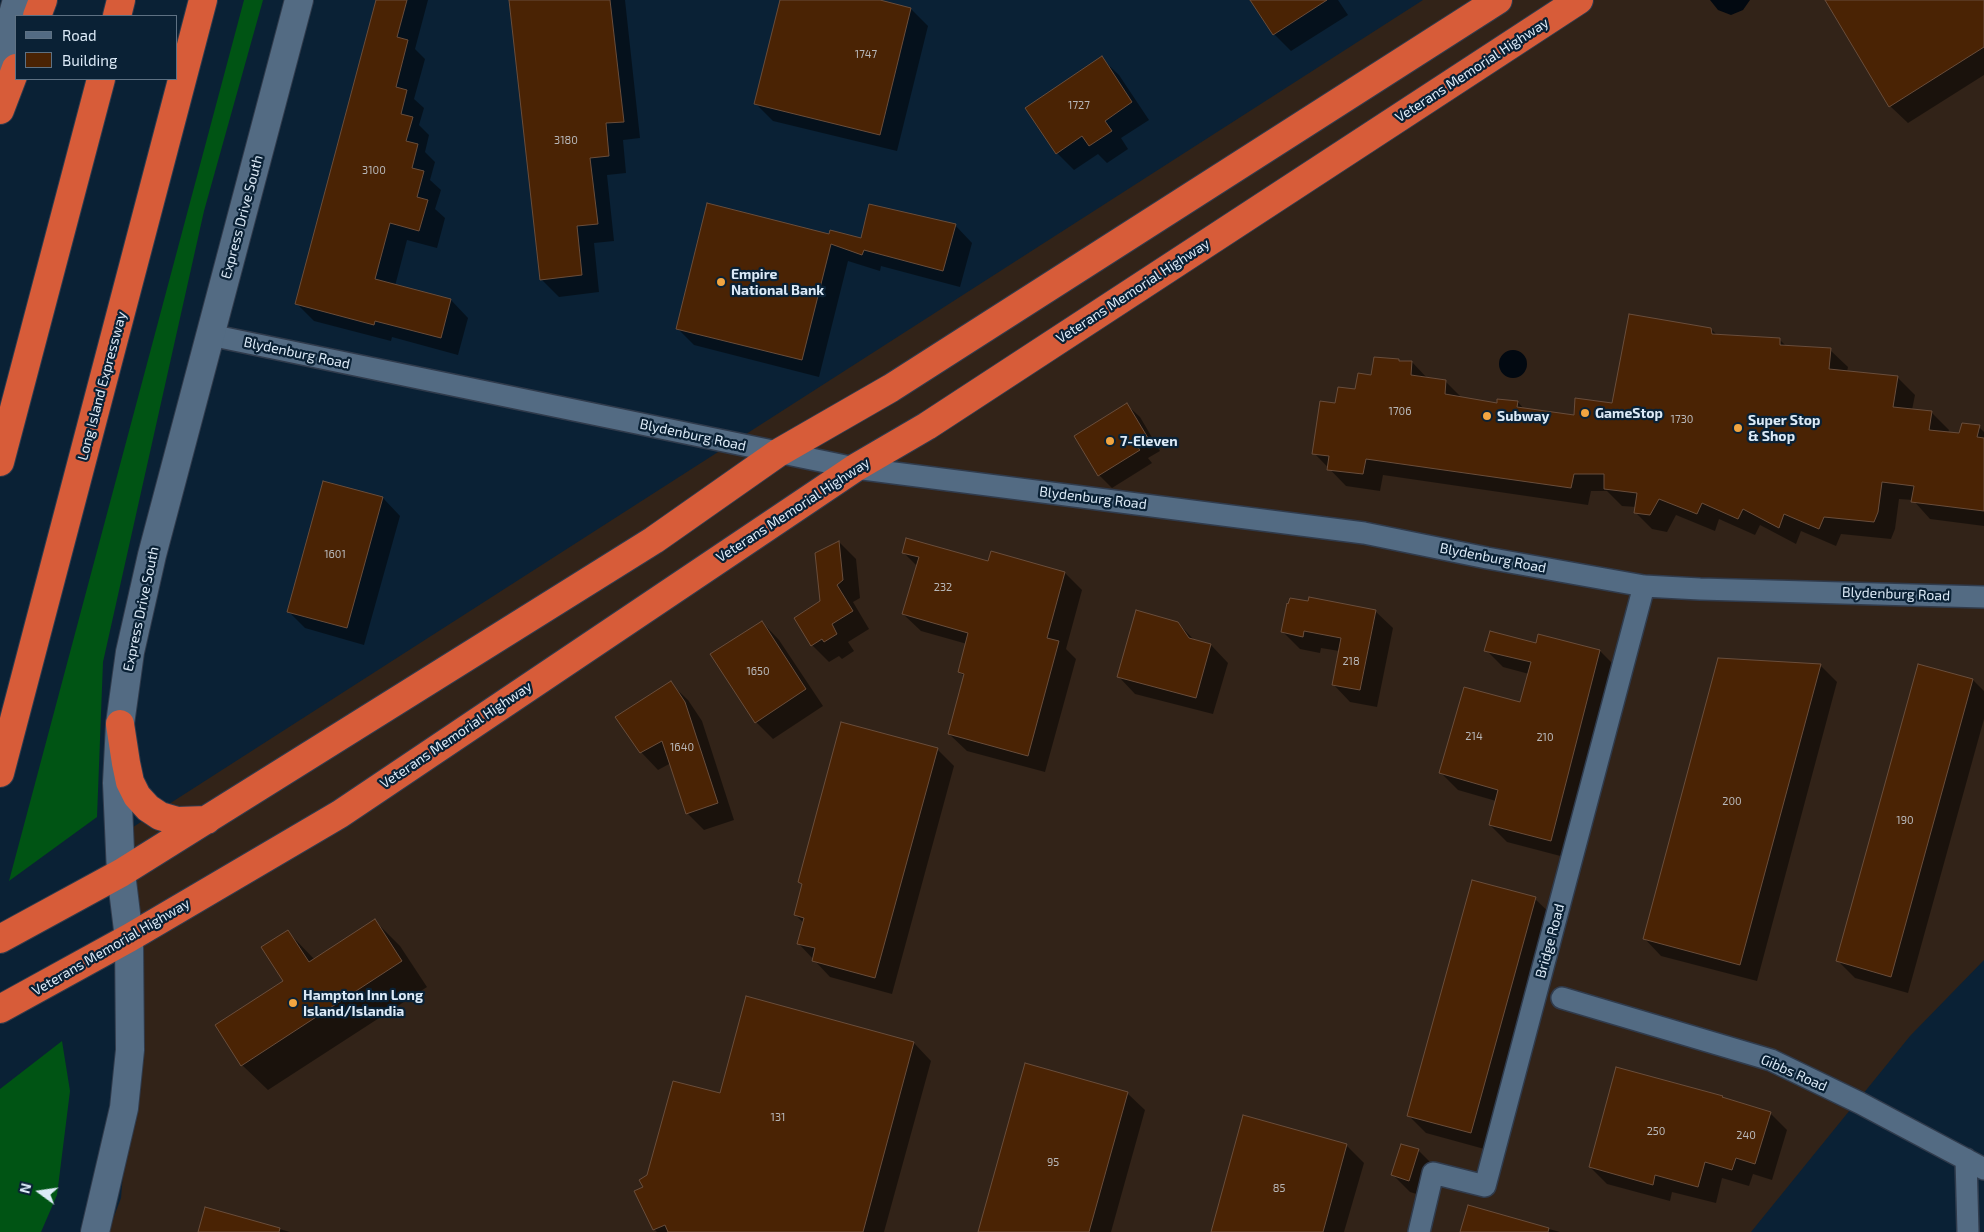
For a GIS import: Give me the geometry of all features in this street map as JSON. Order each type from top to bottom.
[{"type":"highway","points":[[37,15],[43,0]]},
{"type":"highway","points":[[117,15],[121,0]]},
{"type":"highway","name":"Long Island Expressway","points":[[0,772],[203,0]]},
{"type":"highway","points":[[0,939],[121,874],[654,540],[778,453],[891,388],[1498,0]]},
{"type":"highway","name":"Veterans Memorial Highway","points":[[0,1009],[129,938],[340,814],[854,468],[934,421],[1579,0]]},
{"type":"highway","points":[[0,110],[15,71]]},
{"type":"highway","points":[[0,462],[101,80]]},
{"type":"highway","points":[[120,724],[130,782],[137,796],[148,808],[160,816],[177,821],[207,820]]},
{"type":"main road","points":[[0,60],[17,0]]},
{"type":"main road","name":"Express Drive South","points":[[95,1232],[124,1108],[130,1050],[129,938],[121,874],[117,783],[120,724],[136,621],[300,0]]},
{"type":"street","name":"Blydenburg Road","points":[[210,335],[854,468],[1364,533],[1487,558],[1644,586],[1984,597]]},
{"type":"street","name":"Bridge Road","points":[[1418,1232],[1433,1173],[1485,1186],[1644,586]]},
{"type":"street","name":"Gibbs Road","points":[[1562,998],[1771,1060],[1860,1103],[1975,1164]]},
{"type":"street","points":[[1968,1232],[1975,1164]]},
{"type":"shaded area","points":[[1423,0],[1984,0],[1984,960],[1910,1036],[1751,1232],[108,1232],[121,1198],[133,1051],[130,829]]},
{"type":"shaded area","points":[[1710,0],[1750,0],[1743,10],[1731,15],[1718,10]]},
{"type":"shaded area","points":[[1513,350],[1523,354],[1527,364],[1523,374],[1513,378],[1503,374],[1499,364],[1503,354]]},
{"type":"green space","points":[[244,0],[263,0],[204,211],[103,662],[97,817],[9,881]]},
{"type":"green space","points":[[62,1041],[70,1091],[57,1195],[41,1232],[0,1232],[0,1089]]},
{"type":"building","points":[[376,0],[407,0],[397,37],[408,40],[396,87],[407,90],[401,114],[413,117],[406,141],[418,144],[412,168],[424,171],[417,197],[428,200],[419,231],[390,223],[375,279],[451,299],[441,338],[375,321],[374,325],[295,304]]},
{"type":"building","points":[[509,0],[610,0],[624,122],[606,123],[609,156],[590,158],[598,224],[577,226],[582,275],[540,280]]},
{"type":"building","points":[[780,0],[880,0],[911,8],[880,135],[754,104]]},
{"type":"building","points":[[1250,0],[1327,0],[1273,35]]},
{"type":"building","points":[[1825,0],[1984,0],[1984,47],[1889,107]]},
{"type":"building","points":[[1102,56],[1132,102],[1105,121],[1112,131],[1089,146],[1082,136],[1056,154],[1025,108]]},
{"type":"building","name":"Empire National Bank","points":[[707,203],[829,234],[830,230],[861,238],[869,204],[956,224],[943,271],[864,250],[862,255],[831,244],[802,360],[676,329]]},
{"type":"building","points":[[1629,314],[1711,328],[1712,334],[1780,338],[1780,345],[1831,348],[1829,369],[1898,376],[1893,407],[1932,411],[1929,430],[1959,433],[1962,423],[1980,425],[1977,437],[1984,438],[1984,511],[1911,502],[1914,486],[1882,482],[1878,512],[1874,522],[1824,517],[1819,529],[1784,514],[1779,528],[1743,509],[1738,519],[1702,503],[1697,514],[1659,499],[1650,515],[1634,513],[1637,493],[1604,489],[1604,474],[1574,474],[1571,488],[1366,459],[1363,474],[1327,470],[1329,456],[1312,454],[1320,401],[1335,403],[1338,387],[1355,389],[1358,373],[1371,375],[1374,357],[1412,361],[1411,375],[1446,380],[1445,394],[1497,403],[1497,399],[1518,401],[1517,407],[1574,415],[1575,398],[1612,403]]},
{"type":"building","name":"7-Eleven","points":[[1127,403],[1148,438],[1136,445],[1140,450],[1098,476],[1074,436]]},
{"type":"building","points":[[323,481],[383,497],[347,628],[287,612]]},
{"type":"building","points":[[906,538],[988,561],[991,551],[1065,572],[1047,638],[1059,641],[1028,756],[948,734],[964,674],[958,672],[968,633],[902,614],[919,557],[902,553]]},
{"type":"building","points":[[839,541],[843,580],[837,585],[853,611],[832,624],[837,634],[824,642],[822,639],[811,646],[794,618],[820,601],[815,553]]},
{"type":"building","points":[[1309,597],[1376,610],[1360,690],[1332,685],[1341,638],[1304,631],[1303,637],[1281,632],[1287,603],[1290,598],[1308,601]]},
{"type":"building","points":[[1136,610],[1178,622],[1189,638],[1211,644],[1196,698],[1117,677]]},
{"type":"building","points":[[762,621],[806,689],[755,723],[710,654]]},
{"type":"building","points":[[1490,631],[1536,643],[1538,634],[1600,650],[1551,841],[1489,825],[1498,790],[1439,773],[1464,687],[1520,702],[1531,662],[1484,651]]},
{"type":"building","points":[[1718,658],[1821,664],[1740,965],[1643,939]]},
{"type":"building","points":[[1918,664],[1973,679],[1891,977],[1836,961]]},
{"type":"building","points":[[671,681],[685,702],[718,803],[686,814],[662,741],[640,753],[615,717]]},
{"type":"building","points":[[841,722],[938,748],[875,978],[812,961],[815,948],[797,944],[804,918],[794,915],[802,884],[798,882]]},
{"type":"building","points":[[1472,880],[1536,897],[1471,1133],[1407,1116]]},
{"type":"building","name":"Hampton Inn Long Island/Islandia","points":[[375,919],[402,961],[241,1066],[215,1025],[283,981],[261,947],[288,930],[309,962]]},
{"type":"building","points":[[746,996],[914,1042],[863,1232],[668,1232],[665,1225],[653,1230],[634,1191],[643,1187],[639,1180],[647,1175],[673,1081],[720,1093]]},
{"type":"building","points":[[1025,1063],[1128,1092],[1089,1232],[978,1232]]},
{"type":"building","points":[[1616,1067],[1723,1096],[1771,1112],[1755,1164],[1736,1158],[1732,1170],[1705,1162],[1698,1187],[1655,1175],[1653,1185],[1589,1167]]},
{"type":"building","points":[[1243,1115],[1347,1144],[1323,1232],[1211,1232]]},
{"type":"building","points":[[1401,1144],[1419,1149],[1409,1181],[1391,1175]]},
{"type":"building","points":[[1468,1205],[1549,1228],[1548,1232],[1460,1232]]},
{"type":"building","points":[[205,1207],[280,1228],[279,1232],[198,1232]]},
{"type":"place","name":"Empire National Bank","points":[[721,282]]},
{"type":"place","name":"GameStop","points":[[1585,413]]},
{"type":"place","name":"Subway","points":[[1487,416]]},
{"type":"place","name":"Super Stop & Shop","points":[[1738,428]]},
{"type":"place","name":"7-Eleven","points":[[1110,441]]},
{"type":"place","name":"Hampton Inn Long Island/Islandia","points":[[293,1003]]}]
